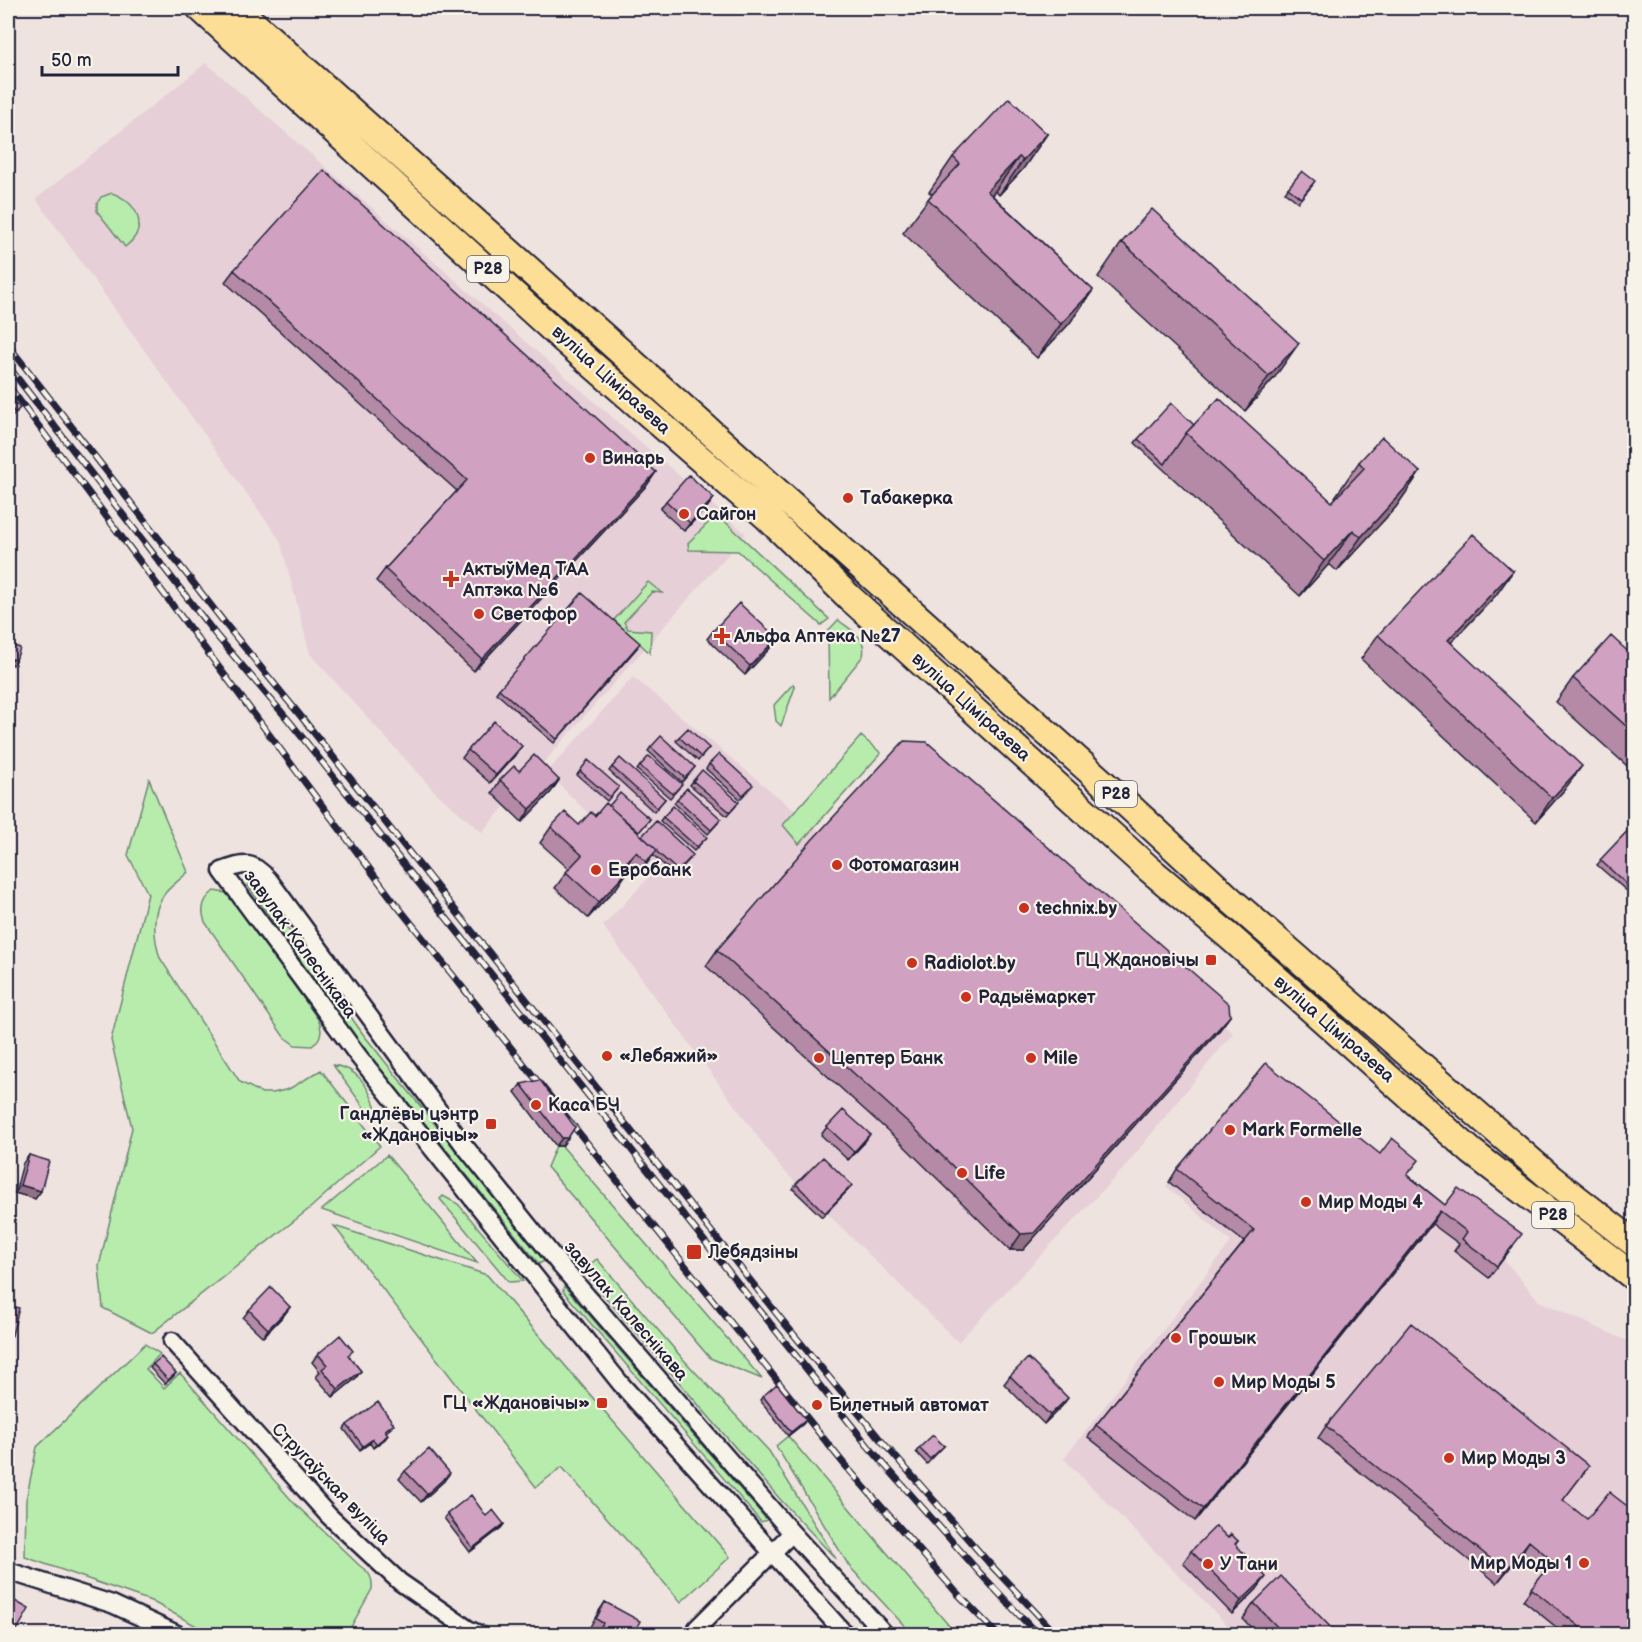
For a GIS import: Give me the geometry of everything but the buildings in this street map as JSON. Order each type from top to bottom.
[{"type":"main road","name":"вуліца Ціміразева","points":[[200,8],[573,347],[767,517],[858,605],[1148,868],[1472,1152],[1635,1277]]},
{"type":"main road","name":"вуліца Ціміразева","points":[[236,8],[1113,791],[1233,902],[1552,1179],[1635,1243]]},
{"type":"street","name":"завулак Калеснікава","points":[[845,1635],[621,1384],[359,1057],[222,871],[243,863],[255,866],[270,880],[463,1144],[560,1265],[792,1533],[885,1635]]},
{"type":"street","name":"Стругаўская вуліца","points":[[172,1341],[329,1516],[400,1582],[479,1635]]},
{"type":"street","points":[[693,1635],[697,1628],[754,1569],[792,1533]]},
{"type":"street","points":[[8,1571],[112,1604],[177,1635]]},
{"type":"shaded area","points":[[206,63],[746,534],[482,832],[435,792],[310,654],[280,540],[36,199]]},
{"type":"shaded area","points":[[633,677],[828,838],[916,759],[1233,1033],[1123,1169],[958,1342],[780,1167],[603,926],[650,876],[547,772]]},
{"type":"shaded area","points":[[1258,1076],[1484,1236],[1539,1301],[1634,1344],[1634,1634],[1236,1634],[1064,1459],[1231,1242],[1166,1186]]},
{"type":"green space","points":[[112,193],[129,203],[138,216],[137,232],[133,240],[125,247],[97,211],[97,204],[101,197]]},
{"type":"green space","points":[[717,514],[829,619],[821,625],[738,551],[689,550],[688,543]]},
{"type":"green space","points":[[648,582],[662,593],[652,592],[624,622],[628,629],[651,631],[650,653],[614,620]]},
{"type":"green space","points":[[838,620],[861,639],[864,649],[863,656],[829,698],[828,631]]},
{"type":"green space","points":[[793,684],[795,687],[781,726],[776,721],[774,705]]},
{"type":"green space","points":[[861,736],[881,753],[799,844],[783,825]]},
{"type":"green space","points":[[149,779],[188,872],[165,893],[159,903],[155,919],[155,935],[160,958],[240,1082],[262,1093],[273,1093],[289,1089],[321,1070],[380,1146],[309,1209],[152,1333],[103,1308],[99,1266],[132,1128],[111,1040],[148,894],[128,855]]},
{"type":"green space","points":[[249,881],[254,881],[363,1034],[544,1261],[539,1264],[353,1035],[248,886]]},
{"type":"green space","points":[[214,891],[226,893],[235,902],[318,1019],[321,1034],[312,1046],[295,1045],[284,1037],[205,922],[204,905],[207,897]]},
{"type":"green space","points":[[333,1065],[349,1070],[361,1079],[376,1108],[368,1113]]},
{"type":"green space","points":[[556,1146],[562,1146],[762,1379],[710,1358],[547,1167]]},
{"type":"green space","points":[[387,1155],[477,1263],[322,1210]]},
{"type":"green space","points":[[443,1196],[458,1204],[523,1281],[509,1282],[440,1199]]},
{"type":"green space","points":[[334,1226],[487,1275],[730,1557],[681,1602],[562,1467],[536,1487]]},
{"type":"green space","points":[[597,1259],[683,1359],[769,1451],[836,1559],[779,1498],[582,1270]]},
{"type":"green space","points":[[564,1286],[767,1520],[761,1522],[563,1291]]},
{"type":"green space","points":[[145,1344],[160,1354],[146,1369],[164,1388],[180,1373],[294,1503],[368,1573],[372,1581],[372,1589],[347,1634],[211,1634],[151,1601],[25,1557],[26,1500],[37,1447]]},
{"type":"green space","points":[[788,1436],[956,1634],[912,1634],[849,1566],[776,1446]]},
{"type":"railway","points":[[8,345],[227,626],[781,1319],[879,1438],[989,1563],[1056,1634]]},
{"type":"railway","points":[[8,366],[216,635],[290,722],[868,1446],[1037,1634]]},
{"type":"railway","points":[[8,385],[395,903],[844,1464],[956,1592],[997,1634]]},
{"type":"place","name":"Винарь","points":[[590,458]]},
{"type":"place","name":"Табакерка","points":[[848,498]]},
{"type":"place","name":"Сайгон","points":[[684,514]]},
{"type":"place","name":"АктыўМед ТАА Аптэка №6","points":[[451,579]]},
{"type":"place","name":"Светофор","points":[[479,614]]},
{"type":"place","name":"Альфа Аптека №27","points":[[722,636]]},
{"type":"place","name":"Фотомагазин","points":[[837,865]]},
{"type":"place","name":"Евробанк","points":[[596,870]]},
{"type":"place","name":"technix.by","points":[[1024,908]]},
{"type":"place","name":"ГЦ Ждановічы","points":[[1211,960]]},
{"type":"place","name":"Radiolot.by","points":[[912,963]]},
{"type":"place","name":"Радыёмаркет","points":[[966,997]]},
{"type":"place","name":"«Лебяжий»","points":[[607,1056]]},
{"type":"place","name":"Цептер Банк","points":[[819,1058]]},
{"type":"place","name":"Mile","points":[[1031,1058]]},
{"type":"place","name":"Каса БЧ","points":[[536,1105]]},
{"type":"place","name":"Гандлёвы цэнтр «Ждановічы»","points":[[491,1124]]},
{"type":"place","name":"Mark Formelle","points":[[1230,1130]]},
{"type":"place","name":"Life","points":[[962,1173]]},
{"type":"place","name":"Мир Моды 4","points":[[1306,1202]]},
{"type":"place","name":"Лебядзіны","points":[[694,1252]]},
{"type":"place","name":"Грошык","points":[[1176,1338]]},
{"type":"place","name":"Мир Моды 5","points":[[1219,1382]]},
{"type":"place","name":"ГЦ «Ждановічы»","points":[[602,1403]]},
{"type":"place","name":"Билетный автомат","points":[[817,1405]]},
{"type":"place","name":"Мир Моды 3","points":[[1449,1458]]},
{"type":"place","name":"Мир Моды 1","points":[[1584,1563]]},
{"type":"place","name":"У Тани","points":[[1208,1564]]}]
